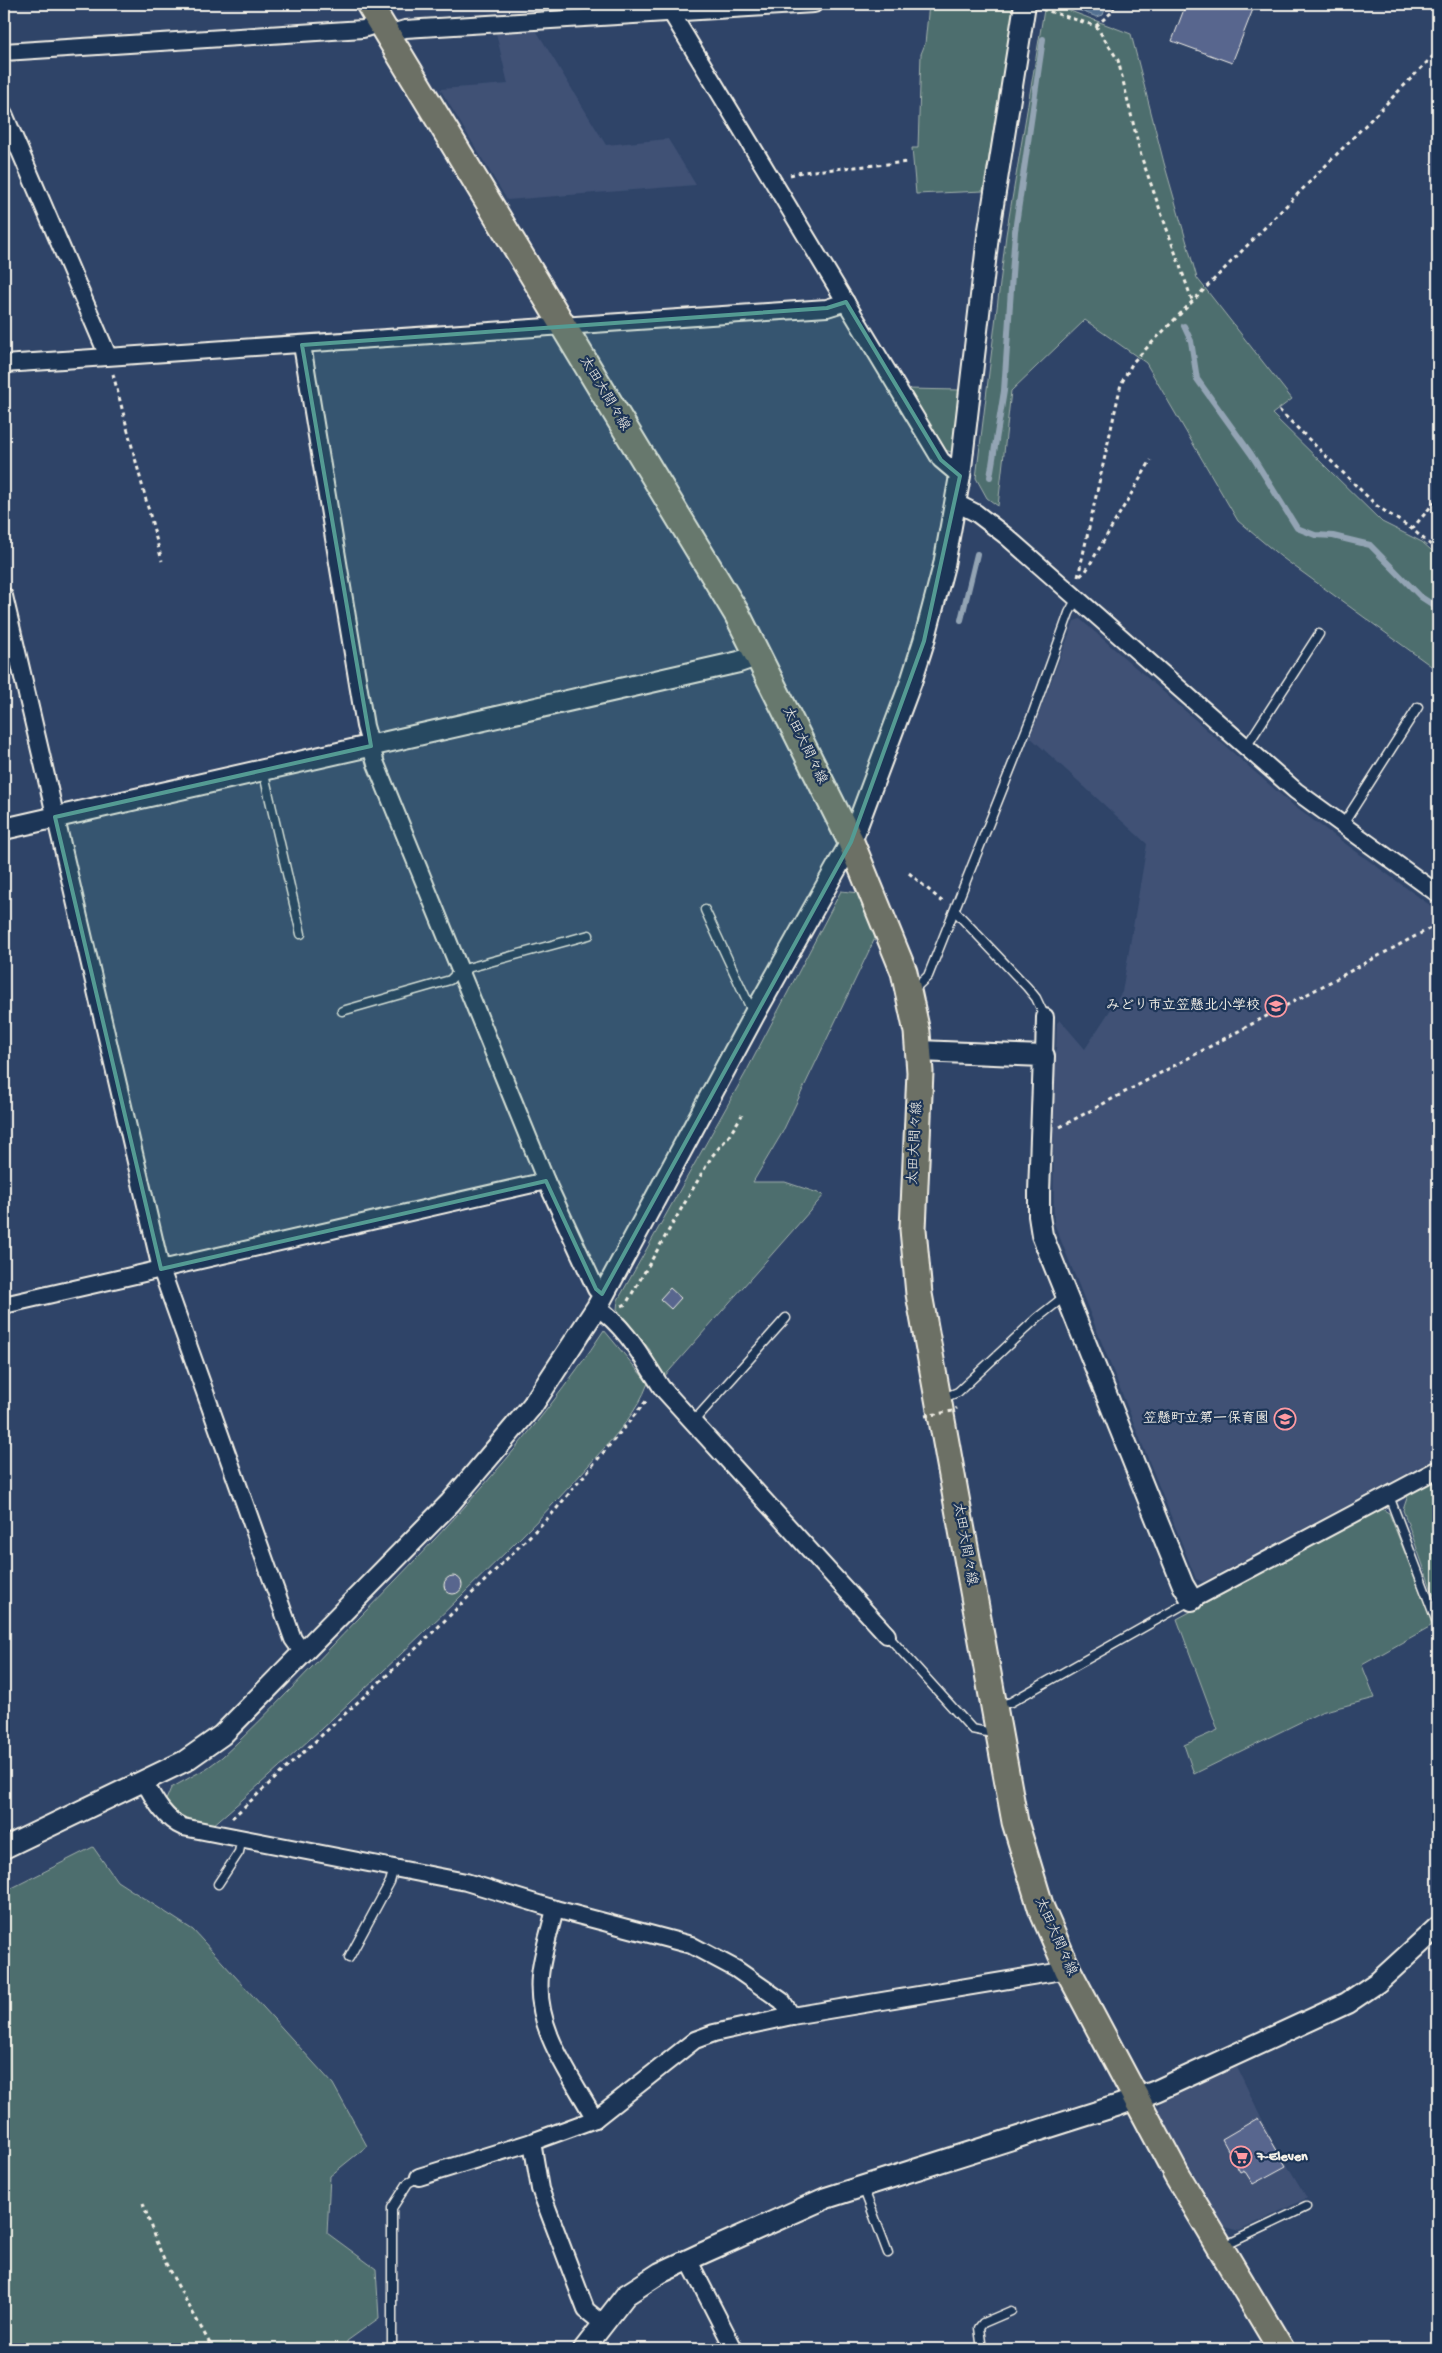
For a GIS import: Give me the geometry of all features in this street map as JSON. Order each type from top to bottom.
[{"type":"main road","name":"太田大間々線","points":[[379,21],[737,614],[851,842],[894,945],[910,993],[919,1051],[920,1072],[913,1229],[919,1294],[993,1706],[1015,1822],[1025,1859],[1041,1908],[1068,1970],[1177,2175],[1281,2349]]},
{"type":"street","points":[[4,52],[362,29],[379,21],[405,29],[669,8],[814,4]]},
{"type":"street","points":[[4,1848],[191,1758],[222,1735],[450,1503],[532,1406],[605,1302],[754,1015],[851,842],[924,641],[944,565],[956,502],[988,236],[1025,4]]},
{"type":"street","points":[[669,8],[941,460],[960,476]]},
{"type":"street","points":[[4,114],[108,356]]},
{"type":"street","points":[[4,364],[827,308],[846,302]]},
{"type":"street","points":[[302,345],[365,726],[376,764],[546,1181],[596,1289],[616,1322],[634,1343],[662,1388],[887,1635]]},
{"type":"street","points":[[956,502],[989,522],[1296,790],[1342,826],[1438,894]]},
{"type":"street","points":[[4,596],[161,1269],[293,1639],[303,1653]]},
{"type":"street","points":[[4,829],[739,662],[759,655]]},
{"type":"street","points":[[1045,1017],[1039,1216],[1042,1235],[1183,1585],[1192,1600],[1438,1469]]},
{"type":"street","points":[[919,1051],[1044,1056]]},
{"type":"street","points":[[4,1305],[546,1181]]},
{"type":"street","points":[[144,1782],[153,1798],[175,1823],[224,1836],[466,1882],[555,1909],[691,1945],[736,1969],[782,2001],[792,2016]]},
{"type":"street","points":[[555,1909],[540,1974],[539,1995],[544,2024],[595,2119]]},
{"type":"street","points":[[584,2349],[602,2323],[626,2295],[639,2285],[688,2259],[793,2212],[862,2185],[1137,2099],[1347,2003],[1378,1982],[1438,1928]]},
{"type":"street","points":[[419,2177],[532,2142],[595,2119],[695,2040],[714,2033],[792,2016],[1068,1970]]},
{"type":"street","points":[[532,2142],[540,2189],[586,2310],[602,2323]]},
{"type":"street","points":[[688,2259],[734,2349]]},
{"type":"lane","points":[[910,993],[928,976],[955,910],[1031,718],[1069,613],[1072,594]]},
{"type":"lane","points":[[1246,747],[1320,634]]},
{"type":"lane","points":[[1342,826],[1418,707]]},
{"type":"lane","points":[[263,770],[301,934]]},
{"type":"lane","points":[[704,910],[754,1015]]},
{"type":"lane","points":[[955,910],[1027,987],[1036,998],[1045,1017]]},
{"type":"lane","points":[[342,1011],[450,980],[460,970],[589,935]]},
{"type":"lane","points":[[940,1408],[948,1397],[958,1392],[1037,1318],[1065,1296]]},
{"type":"lane","points":[[693,1422],[786,1318]]},
{"type":"lane","points":[[1388,1496],[1438,1625]]},
{"type":"lane","points":[[993,1706],[1011,1702],[1192,1600]]},
{"type":"lane","points":[[887,1635],[972,1729],[988,1732],[999,1730]]},
{"type":"lane","points":[[218,1884],[239,1852],[242,1838]]},
{"type":"lane","points":[[349,1958],[390,1882],[394,1868]]},
{"type":"lane","points":[[392,2349],[392,2208],[408,2183],[419,2177]]},
{"type":"lane","points":[[862,2185],[888,2253]]},
{"type":"lane","points":[[1220,2248],[1306,2207]]},
{"type":"lane","points":[[982,2349],[979,2328],[983,2323],[1011,2311]]},
{"type":"path","points":[[1025,4],[1096,26],[1118,60],[1141,156],[1192,300]]},
{"type":"path","points":[[1096,26],[1112,12],[1115,4]]},
{"type":"path","points":[[1072,594],[1079,576],[1120,384],[1133,362],[1438,51]]},
{"type":"path","points":[[775,184],[791,175],[802,172],[908,162]]},
{"type":"path","points":[[108,356],[162,561]]},
{"type":"path","points":[[1279,410],[1377,506],[1412,529],[1438,551]]},
{"type":"path","points":[[1079,576],[1086,571],[1151,460]]},
{"type":"path","points":[[1412,529],[1438,498]]},
{"type":"path","points":[[909,873],[955,910]]},
{"type":"path","points":[[1057,1128],[1438,924]]},
{"type":"path","points":[[605,1302],[620,1308],[626,1304],[712,1156],[730,1136],[742,1115]]},
{"type":"path","points":[[224,1836],[228,1824],[235,1813],[423,1642],[552,1514],[647,1401],[662,1388]]},
{"type":"path","points":[[143,2203],[155,2240],[169,2270],[213,2349]]},
{"type":"highlighted area","points":[[846,302],[941,460],[960,476],[924,641],[851,842],[602,1294],[596,1289],[546,1181],[161,1269],[55,817],[371,746],[302,345],[827,308]]},
{"type":"shaded area","points":[[1062,4],[1107,4],[1103,15],[1097,17]]},
{"type":"shaded area","points":[[536,30],[606,145],[668,139],[696,185],[507,200],[440,89],[508,84],[496,33]]},
{"type":"shaded area","name":"みどり市立笠懸北小学校","points":[[1080,619],[1295,807],[1438,911],[1438,1457],[1203,1582],[1196,1579],[1054,1223],[1053,1123],[1057,1023],[1060,1020],[1085,1049],[1122,992],[1147,844],[1030,737],[1074,621]]},
{"type":"shaded area","points":[[1237,2067],[1272,2140],[1307,2198],[1239,2231],[1225,2227],[1157,2111],[1163,2101]]},
{"type":"green space","points":[[929,4],[1012,4],[1015,9],[983,191],[916,194],[912,148],[918,148],[921,54],[925,44]]},
{"type":"green space","points":[[1045,4],[1052,4],[1131,34],[1164,163],[1197,278],[1292,399],[1272,414],[1382,522],[1422,542],[1438,556],[1438,671],[1280,556],[1238,521],[1146,363],[1085,320],[1011,391],[998,506],[987,498],[976,478],[1006,235]]},
{"type":"green space","points":[[908,389],[959,390],[953,451],[945,450]]},
{"type":"green space","points":[[841,891],[860,893],[877,934],[782,1133],[753,1182],[785,1182],[824,1195],[663,1378],[654,1364],[650,1350],[617,1309],[618,1300],[745,1074]]},
{"type":"green space","points":[[604,1330],[648,1383],[632,1413],[611,1440],[557,1500],[479,1578],[367,1686],[251,1792],[212,1826],[196,1823],[181,1816],[166,1800],[171,1788],[207,1768],[222,1757],[292,1688],[426,1549],[520,1443],[577,1369]]},
{"type":"green space","points":[[1438,1479],[1438,1607],[1403,1510],[1408,1495]]},
{"type":"green space","points":[[1382,1509],[1389,1513],[1431,1619],[1431,1626],[1362,1665],[1375,1698],[1321,1712],[1194,1774],[1184,1745],[1218,1730],[1177,1619]]},
{"type":"green space","points":[[93,1847],[117,1881],[193,1930],[333,2084],[367,2146],[330,2176],[327,2233],[376,2269],[379,2318],[347,2341],[346,2349],[4,2349],[4,1892]]},
{"type":"building","points":[[1186,4],[1255,4],[1232,63],[1172,41]]},
{"type":"building","points":[[670,1288],[681,1298],[671,1309],[660,1299]]},
{"type":"building","points":[[453,1576],[459,1579],[462,1585],[459,1591],[453,1594],[447,1591],[444,1585],[447,1579]]},
{"type":"building","points":[[1258,2118],[1286,2166],[1253,2184],[1244,2170],[1240,2172],[1222,2139]]},
{"type":"waterway","points":[[990,477],[1004,391],[1015,231],[1043,39]]},
{"type":"waterway","points":[[1184,326],[1191,341],[1197,379],[1251,454],[1297,528],[1315,535],[1333,536],[1370,545],[1421,597],[1438,608]]},
{"type":"waterway","points":[[961,620],[977,554]]},
{"type":"place","name":"みどり市立笠懸北小学校","points":[[1276,1006]]},
{"type":"place","name":"笠懸町立第一保育園","points":[[1285,1419]]},
{"type":"place","name":"7-Eleven","points":[[1241,2157]]}]
